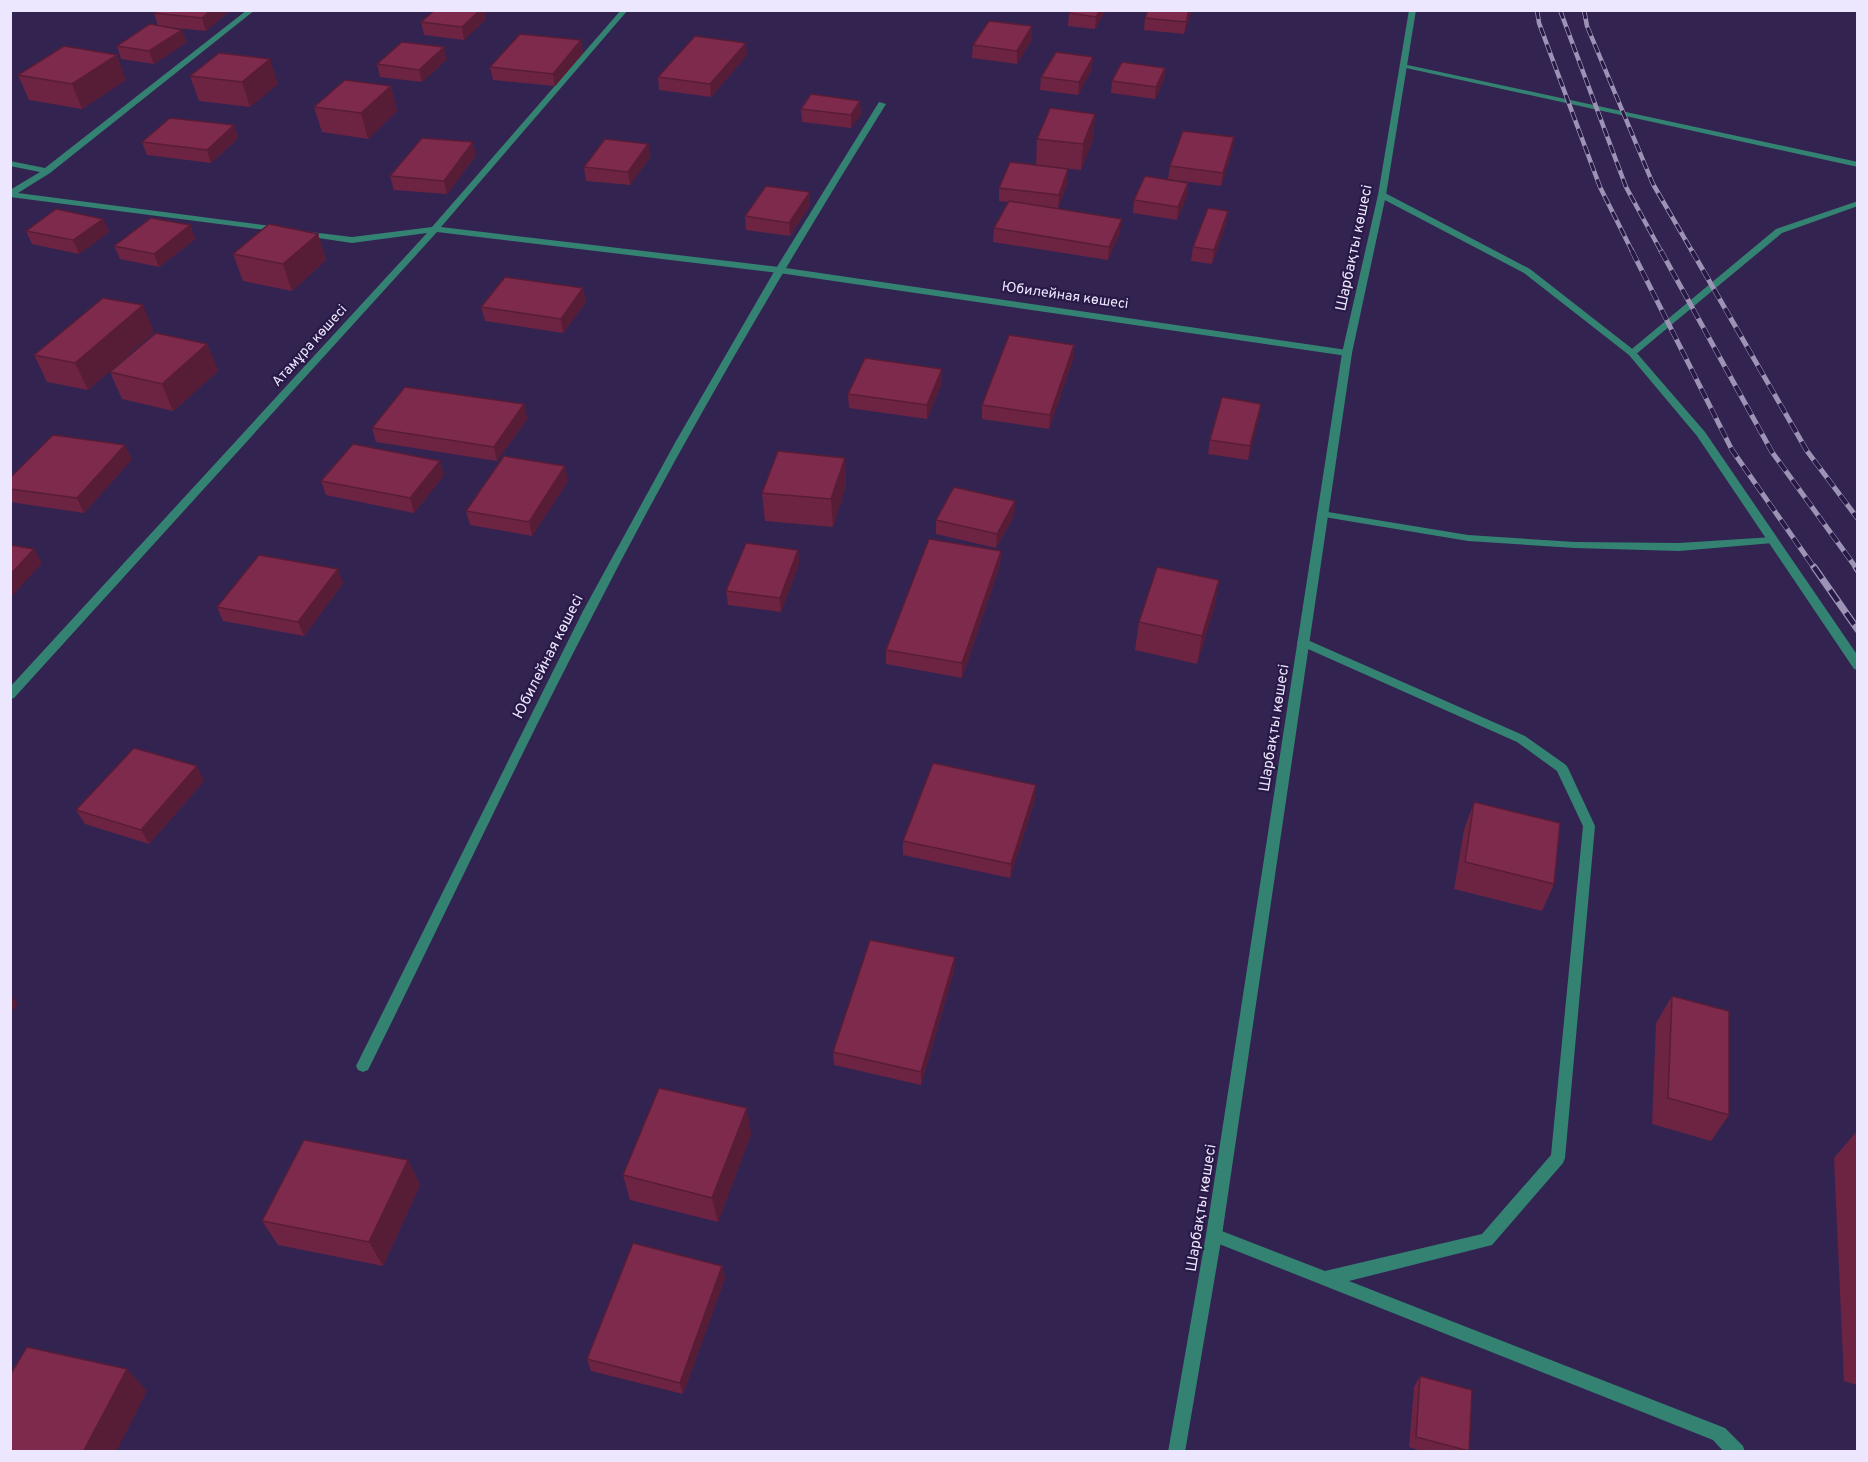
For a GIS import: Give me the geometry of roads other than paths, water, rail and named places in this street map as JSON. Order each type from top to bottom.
[{"type":"street","points":[[11,193],[47,171],[252,10]]},
{"type":"street","name":"Атамұра көшесі","points":[[10,695],[435,229],[625,10]]},
{"type":"street","name":"Шарбақты көшесі","points":[[1176,1452],[1214,1235],[1347,353],[1382,195],[1406,66],[1413,10]]},
{"type":"street","points":[[1406,66],[1857,165]]},
{"type":"street","name":"Юбилейная көшесі","points":[[363,1066],[589,611],[681,441],[779,270],[882,104]]},
{"type":"street","points":[[10,163],[47,171]]},
{"type":"street","name":"Юбилейная көшесі","points":[[11,193],[352,240],[435,229],[779,270],[1347,353]]},
{"type":"street","points":[[1382,195],[1527,271],[1632,353],[1701,434],[1857,666]]},
{"type":"street","points":[[1632,353],[1779,231],[1857,203]]},
{"type":"street","points":[[1322,514],[1468,538],[1575,545],[1679,547],[1773,540]]},
{"type":"street","points":[[1303,642],[1521,739],[1562,768],[1589,826],[1558,1158],[1487,1240],[1324,1279]]},
{"type":"street","points":[[1214,1235],[1719,1434],[1737,1452]]},
{"type":"railway","points":[[1537,10],[1539,23],[1600,187],[1632,251]]},
{"type":"railway","points":[[1560,10],[1626,187],[1662,253]]},
{"type":"railway","points":[[1584,10],[1587,26],[1653,184],[1693,253]]},
{"type":"railway","points":[[1632,251],[1732,450],[1815,569]]},
{"type":"railway","points":[[1661,251],[1772,452],[1857,569]]},
{"type":"railway","points":[[1692,251],[1807,451],[1858,519]]},
{"type":"railway","points":[[1814,567],[1858,630]]}]
